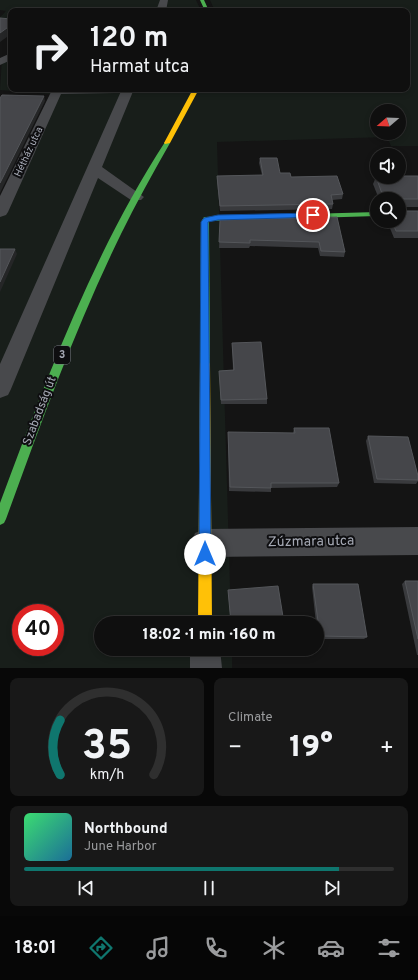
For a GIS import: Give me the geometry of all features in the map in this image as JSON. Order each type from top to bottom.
[{"type":"main road","name":"Szabadság út","points":[[0,519],[41,408],[76,321],[136,196],[194,92]]},
{"type":"main road","points":[[205,616],[204,226],[207,219],[370,214]]},
{"type":"street","name":"Hétház utca","points":[[0,212],[55,92]]},
{"type":"street","points":[[0,389],[127,92]]},
{"type":"street","points":[[93,168],[136,196]]},
{"type":"street","name":"Zúzmara utca","points":[[205,543],[418,541]]},
{"type":"street","points":[[206,656],[206,668]]},
{"type":"shaded area","points":[[0,0],[196,0],[200,8],[8,8],[8,21],[0,20],[0,17],[6,11],[0,10]]},
{"type":"shaded area","points":[[210,0],[418,0],[418,146],[391,146],[388,140],[406,140],[406,104],[370,104],[370,138],[217,142],[231,616],[94,616],[94,656],[232,656],[232,668],[0,668],[0,200],[50,94],[25,92],[410,92],[410,8],[214,8]]},
{"type":"shaded area","points":[[8,54],[8,91],[0,90],[2,59]]},
{"type":"building","points":[[0,18],[8,19],[8,27],[0,33]]},
{"type":"building","points":[[2,95],[44,96],[0,183],[0,98]]},
{"type":"building","points":[[260,158],[277,158],[280,173],[290,173],[291,177],[337,176],[343,194],[331,195],[333,204],[220,206],[217,176],[263,175]]},
{"type":"building","points":[[406,176],[418,176],[418,199],[406,199],[406,192],[381,192],[379,184],[406,184]]},
{"type":"building","points":[[406,211],[418,211],[418,231],[396,231],[395,228],[406,228]]},
{"type":"building","points":[[337,217],[345,252],[321,251],[319,242],[250,240],[250,243],[219,242],[220,220]]},
{"type":"building","points":[[0,249],[15,249],[0,282]]},
{"type":"building","points":[[261,342],[267,399],[221,400],[219,371],[234,370],[232,343]]},
{"type":"building","points":[[294,428],[329,428],[339,483],[271,483],[271,488],[230,487],[228,432],[295,433]]},
{"type":"building","points":[[368,436],[408,437],[418,480],[377,479]]},
{"type":"building","points":[[405,581],[418,581],[418,639]]},
{"type":"building","points":[[313,584],[358,584],[367,637],[324,636],[324,616],[317,616]]},
{"type":"building","points":[[278,586],[283,616],[230,616],[228,590]]},
{"type":"traffic: fast","points":[[202,0],[206,8]]},
{"type":"traffic: fast","points":[[0,519],[74,327],[117,233],[141,187],[167,143]]},
{"type":"traffic: fast","points":[[205,364],[205,222],[207,219],[370,214]]},
{"type":"traffic: slow","points":[[167,143],[194,92]]},
{"type":"traffic: slow","points":[[205,364],[205,616]]},
{"type":"route","points":[[205,554],[205,222],[207,219],[218,218],[313,215]]}]
